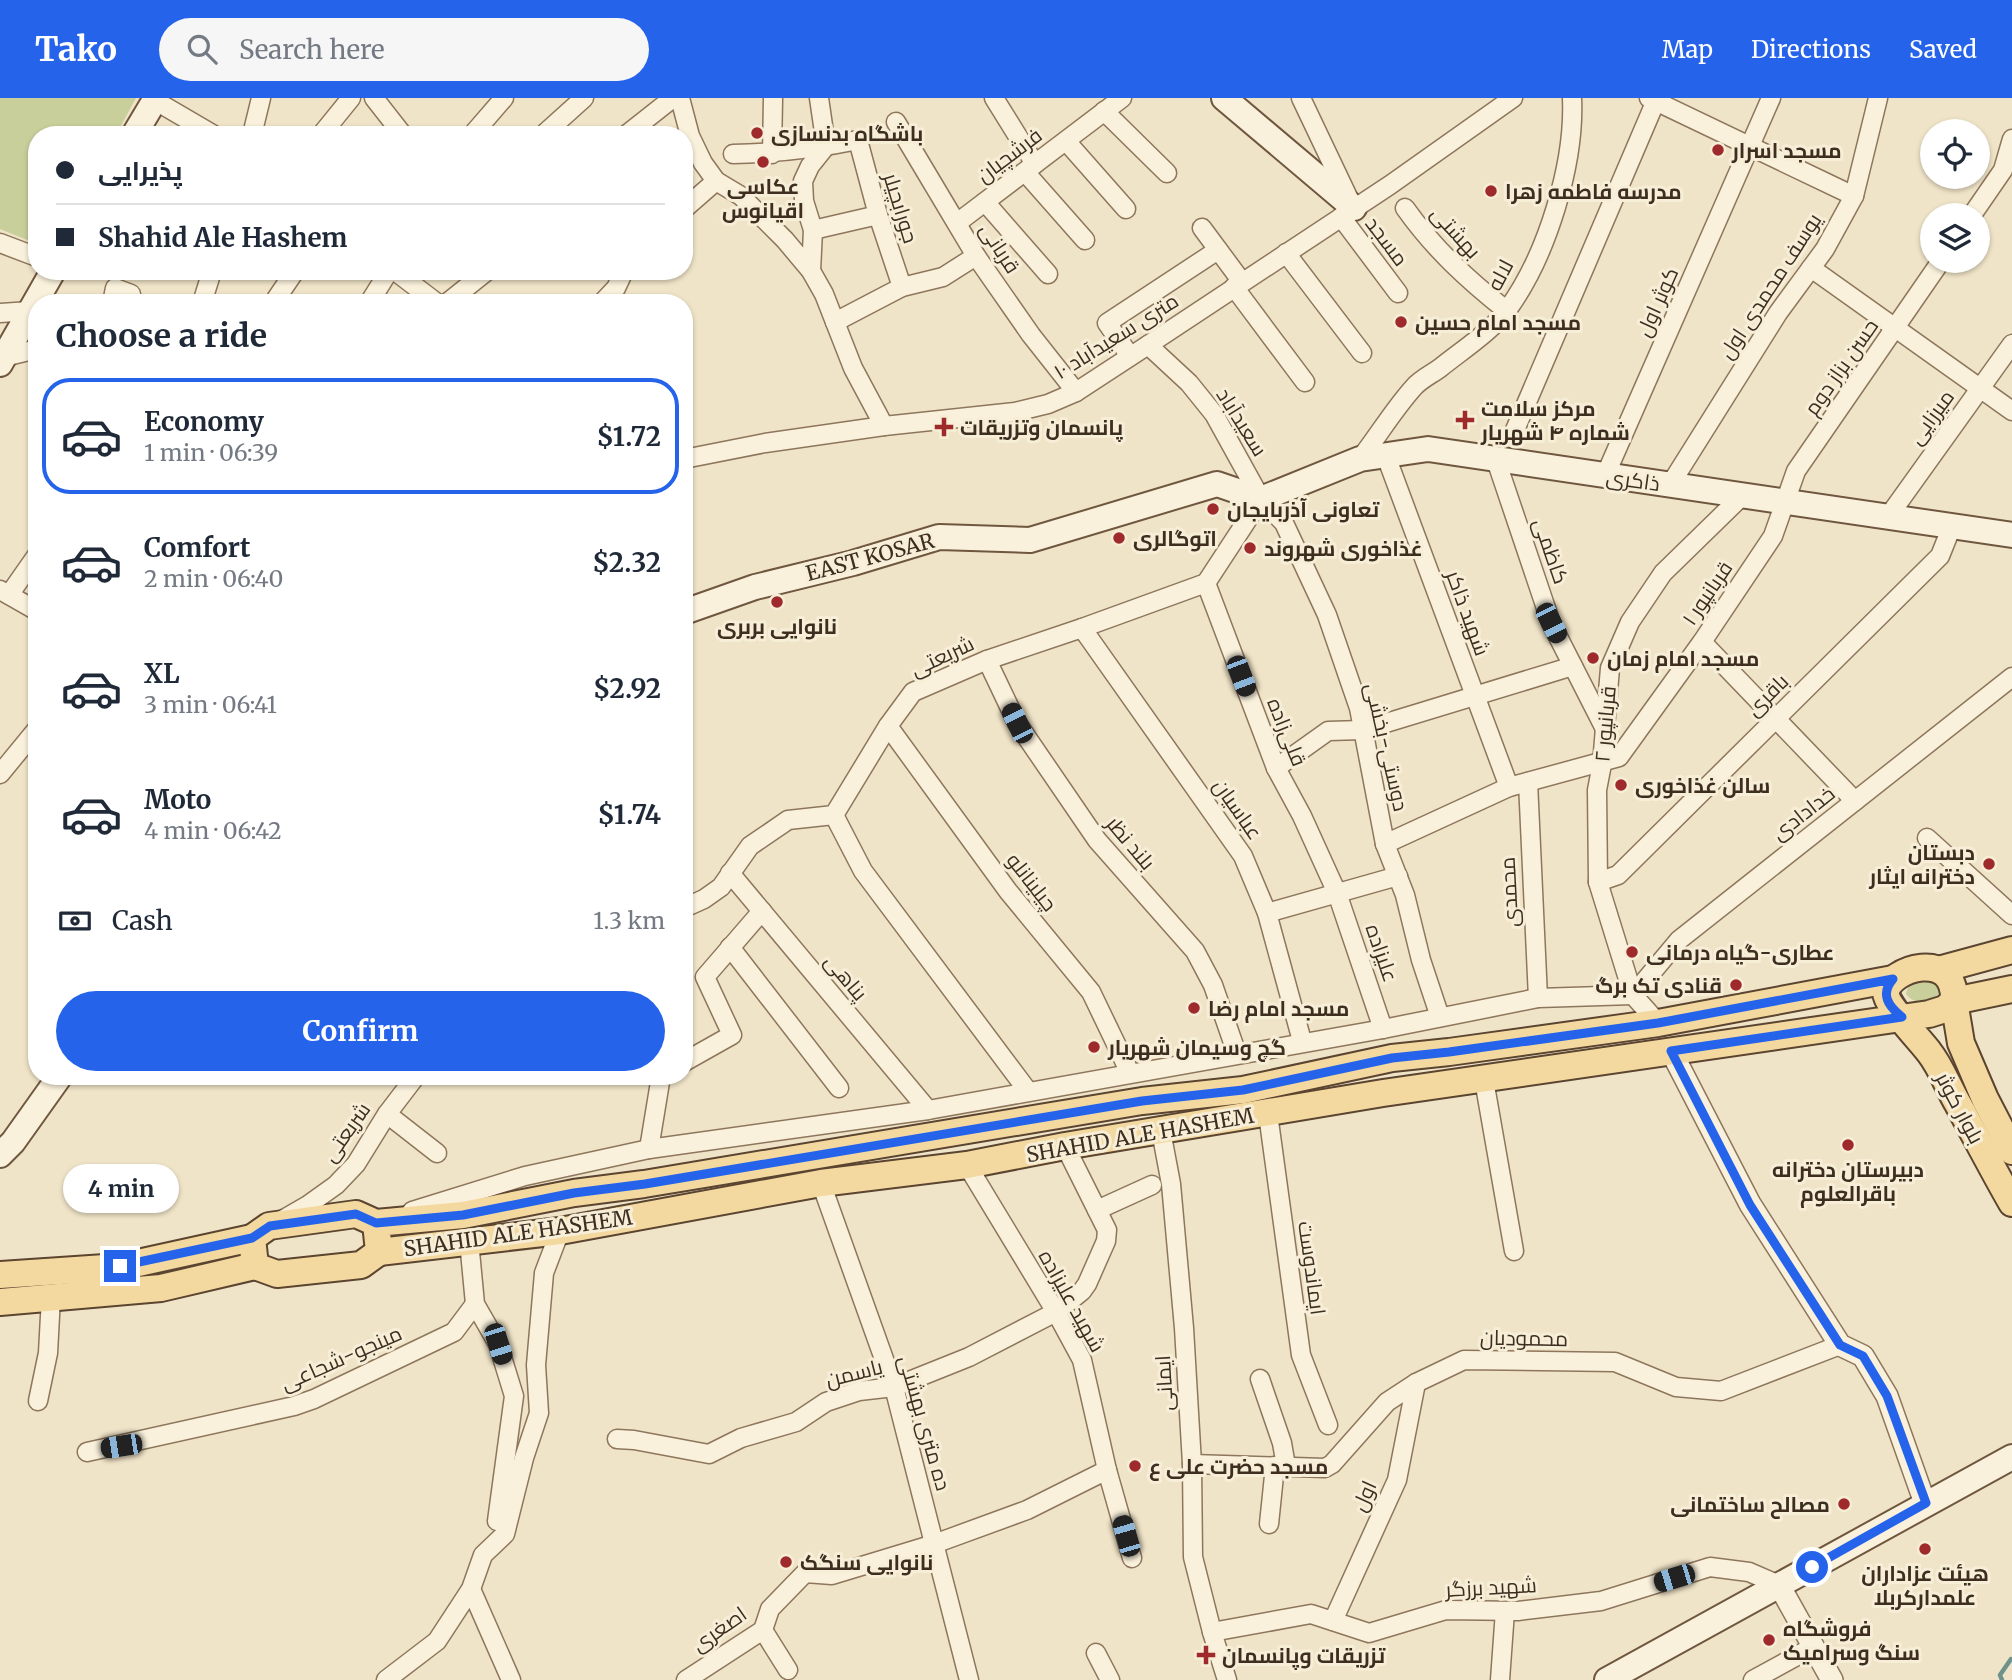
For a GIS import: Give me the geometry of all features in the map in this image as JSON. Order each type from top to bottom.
[{"type":"main road","points":[[1224,98],[1347,212]]},
{"type":"main road","points":[[139,126],[155,99]]},
{"type":"main road","points":[[2,360],[28,314]]},
{"type":"main road","name":"ذاکری","points":[[1261,499],[1360,459],[1428,449],[2012,535]]},
{"type":"main road","name":"EAST KOSAR","points":[[693,609],[755,587],[853,563],[939,537],[1030,540],[1217,484],[1261,499]]},
{"type":"main road","points":[[2012,950],[1942,969],[1929,967],[1908,971],[1893,979],[1886,987],[1885,997],[1892,1009],[1902,1017],[1929,1014],[1945,1009],[1954,1001],[2012,989]]},
{"type":"main road","points":[[2012,958],[2012,976]]},
{"type":"main road","points":[[1942,969],[1952,979],[1954,1001]]},
{"type":"main road","name":"SHAHID ALE HASHEM","points":[[261,1232],[356,1214],[376,1223],[463,1215],[574,1193],[645,1184],[1142,1101],[1243,1090],[1392,1058],[1658,1023],[1893,979]]},
{"type":"main road","name":"بلوار کوثر","points":[[1954,1001],[1961,1043],[1984,1099],[2012,1151]]},
{"type":"main road","name":"SHAHID ALE HASHEM","points":[[255,1266],[277,1275],[361,1265],[379,1252],[560,1231],[821,1183],[967,1166],[1065,1146],[1383,1093],[1902,1017]]},
{"type":"main road","name":"بلوار کوثر","points":[[1902,1017],[1932,1056],[2003,1166],[2012,1203]]},
{"type":"main road","points":[[0,1155],[13,1142],[54,1085]]},
{"type":"main road","points":[[376,1223],[379,1252]]},
{"type":"main road","points":[[0,1275],[120,1266],[261,1232],[255,1266],[160,1287],[0,1302]]},
{"type":"main road","points":[[1622,1676],[1779,1585],[2012,1457]]},
{"type":"street","points":[[254,126],[261,98]]},
{"type":"street","points":[[328,126],[351,98]]},
{"type":"street","points":[[374,98],[390,126]]},
{"type":"street","points":[[480,126],[504,98]]},
{"type":"street","points":[[553,126],[584,98]]},
{"type":"street","points":[[637,126],[673,98]]},
{"type":"street","points":[[680,98],[687,126]]},
{"type":"street","points":[[772,154],[773,98]]},
{"type":"street","points":[[811,271],[813,230],[804,201],[803,181],[810,166],[826,146],[819,98]]},
{"type":"street","points":[[994,98],[1030,168],[1085,240]]},
{"type":"street","name":"فرشچیان","points":[[957,223],[1122,98]]},
{"type":"street","name":"۱۰ متری سعیدآباد","points":[[693,457],[765,443],[884,426],[1015,412],[1048,404],[1076,392],[1513,98]]},
{"type":"street","name":"لاله","points":[[1360,459],[1415,386],[1470,345],[1507,311],[1548,231],[1563,179],[1573,115],[1572,98]]},
{"type":"street","name":"کوثر اول","points":[[1605,476],[1771,98]]},
{"type":"street","name":"یوسف محمدی اول","points":[[1670,485],[1778,313],[1825,249],[1854,196],[1878,98]]},
{"type":"street","points":[[155,99],[199,126]]},
{"type":"street","points":[[1515,430],[1654,99],[1854,196]]},
{"type":"street","name":"مسجد","points":[[1305,100],[1347,212],[1398,293]]},
{"type":"street","points":[[1104,111],[1167,173]]},
{"type":"street","name":"قربانی","points":[[896,122],[976,256],[1031,335],[1076,392]]},
{"type":"street","points":[[1980,203],[2003,170],[2012,139]]},
{"type":"street","name":"جورابچیلر","points":[[826,146],[858,140],[878,215],[902,287]]},
{"type":"street","points":[[1066,141],[1126,209]]},
{"type":"street","points":[[693,142],[716,181],[741,196],[785,240],[811,271],[853,368],[884,426]]},
{"type":"street","points":[[733,154],[772,154],[826,146]]},
{"type":"street","points":[[693,201],[716,181]]},
{"type":"street","points":[[985,202],[1048,274]]},
{"type":"street","name":"بهشتی","points":[[1405,208],[1450,263],[1507,311]]},
{"type":"street","points":[[813,230],[878,215]]},
{"type":"street","points":[[1202,228],[1305,383]]},
{"type":"street","points":[[0,243],[28,254]]},
{"type":"street","points":[[1130,356],[1107,323],[1218,250]]},
{"type":"street","points":[[1286,253],[1362,353]]},
{"type":"street","points":[[835,322],[902,287],[943,277],[976,256]]},
{"type":"street","points":[[1811,268],[2012,411]]},
{"type":"street","name":"حسن بزاز دوم","points":[[1785,502],[1796,471],[1933,273]]},
{"type":"street","points":[[407,280],[425,294]]},
{"type":"street","points":[[458,294],[476,280]]},
{"type":"street","points":[[114,294],[115,288],[131,294]]},
{"type":"street","points":[[0,313],[28,311]]},
{"type":"street","name":"میرزایی","points":[[1888,517],[2012,344]]},
{"type":"street","name":"سعیدآباد","points":[[1148,345],[1189,383],[1214,414],[1261,499]]},
{"type":"street","points":[[2,360],[28,352]]},
{"type":"street","name":"شهید ذاکر","points":[[1386,456],[1509,787]]},
{"type":"street","name":"کاظمی","points":[[1496,460],[1551,623],[1605,729]]},
{"type":"street","name":"قربانپور ۲","points":[[1633,995],[1598,882],[1597,790],[1602,764],[1610,668],[1630,622],[1663,573],[1743,495]]},
{"type":"street","points":[[1206,583],[1261,499]]},
{"type":"street","name":"دوستی-بخشی","points":[[1261,499],[1284,523],[1327,615],[1359,708],[1385,844],[1405,895],[1421,960],[1440,1017]]},
{"type":"street","name":"قربانپور ۱","points":[[1602,764],[1619,757],[1702,642],[1773,536],[1785,502]]},
{"type":"street","name":"باقری","points":[[1598,882],[1618,875],[1940,556],[1952,526]]},
{"type":"street","points":[[28,565],[4,593],[28,606]]},
{"type":"street","name":"شریعتی","points":[[834,815],[888,726],[914,692],[987,660],[1206,583]]},
{"type":"street","name":"قلی‌زاده","points":[[1206,583],[1276,768],[1302,816],[1337,893]]},
{"type":"street","name":"عباسیان","points":[[1083,628],[1243,856],[1267,913],[1302,1041]]},
{"type":"street","points":[[1702,642],[1855,801]]},
{"type":"street","name":"بلند نظر","points":[[987,660],[1017,723],[1097,840],[1195,951],[1213,985],[1237,1054]]},
{"type":"street","points":[[1276,768],[1328,731],[1363,730],[1573,666]]},
{"type":"street","name":"خدادادی","points":[[1633,995],[1679,940],[2012,677]]},
{"type":"street","name":"چیلینانلو","points":[[888,726],[1008,891],[1091,992],[1130,1073]]},
{"type":"street","points":[[0,774],[28,740]]},
{"type":"street","points":[[1385,844],[1509,787],[1602,764]]},
{"type":"street","name":"محمدی","points":[[1528,782],[1538,999]]},
{"type":"street","points":[[693,904],[721,887],[750,846],[788,820],[834,815],[863,871],[1027,1090]]},
{"type":"street","points":[[1927,838],[2012,915]]},
{"type":"street","name":"پناهی","points":[[730,873],[928,1110]]},
{"type":"street","points":[[1267,913],[1398,876]]},
{"type":"street","name":"علیزاده","points":[[1337,893],[1383,1028]]},
{"type":"street","points":[[693,1057],[732,1035],[705,977],[762,911]]},
{"type":"street","points":[[730,947],[839,1088]]},
{"type":"street","points":[[376,1223],[525,1176],[649,1149],[928,1110],[1538,999],[1633,995],[1658,1023]]},
{"type":"street","points":[[1671,1051],[1750,1205],[1840,1345],[1863,1356],[1887,1396],[1926,1503]]},
{"type":"street","points":[[1484,1080],[1514,1251]]},
{"type":"street","name":"شریعتی","points":[[261,1232],[336,1185],[356,1164],[387,1114],[409,1085]]},
{"type":"street","points":[[649,1149],[660,1085]]},
{"type":"street","points":[[387,1114],[437,1153]]},
{"type":"street","name":"ایماندوست","points":[[1268,1114],[1301,1355],[1328,1425]]},
{"type":"street","name":"ایمانی","points":[[1161,1131],[1171,1184],[1184,1328],[1192,1464],[1193,1557],[1212,1632]]},
{"type":"street","name":"یاسمن","points":[[617,1439],[709,1454],[741,1438],[796,1422],[826,1402],[859,1391],[894,1387],[969,1357],[1056,1312],[1087,1284],[1106,1241],[1107,1230],[1065,1146]]},
{"type":"street","name":"شهید علیزاده","points":[[967,1166],[1056,1312],[1082,1360],[1107,1470],[1132,1558]]},
{"type":"street","name":"ده متری بهشتی","points":[[821,1183],[894,1387],[969,1680]]},
{"type":"street","points":[[1097,1210],[1152,1185]]},
{"type":"street","points":[[386,1680],[437,1641],[471,1589],[483,1555],[505,1534],[524,1458],[539,1413],[536,1364],[544,1273],[560,1231]]},
{"type":"street","points":[[469,1241],[475,1304],[498,1344],[514,1396],[495,1543]]},
{"type":"street","points":[[0,1263],[39,1273]]},
{"type":"street","points":[[38,1401],[48,1353],[51,1297]]},
{"type":"street","name":"مینجو-شجاعی","points":[[87,1452],[294,1406],[314,1399],[454,1332],[475,1304]]},
{"type":"street","name":"محمودیان","points":[[1192,1464],[1325,1468],[1332,1464],[1387,1402],[1416,1383],[1464,1360],[1615,1362],[1676,1387],[1721,1391],[1840,1345]]},
{"type":"street","points":[[1260,1379],[1274,1415],[1281,1466],[1269,1524]]},
{"type":"street","name":"اول","points":[[1333,1621],[1396,1479],[1416,1383]]},
{"type":"street","points":[[934,1544],[1027,1510],[1107,1470]]},
{"type":"street","name":"اصغری","points":[[695,1677],[763,1630],[770,1609],[806,1573],[832,1575],[934,1544]]},
{"type":"street","name":"شهید برزگر","points":[[1212,1632],[1311,1614],[1369,1633],[1446,1610],[1505,1611],[1601,1601],[1710,1567],[1749,1572],[1779,1585]]},
{"type":"street","points":[[1779,1585],[1832,1680]]},
{"type":"street","points":[[471,1589],[511,1680]]},
{"type":"street","points":[[1500,1680],[1505,1611]]},
{"type":"street","points":[[763,1630],[788,1670]]},
{"type":"street","points":[[1212,1632],[1227,1680]]},
{"type":"street","points":[[1753,1680],[1814,1647]]},
{"type":"street","points":[[1096,1653],[1110,1680]]},
{"type":"green space","points":[[0,98],[136,98],[121,126],[28,126],[28,240],[0,229]]},
{"type":"green space","points":[[1930,979],[1939,987],[1938,995],[1926,1001],[1909,998],[1907,989],[1912,984]]},
{"type":"waterway","points":[[2002,1680],[2000,1675],[2011,1659]]},
{"type":"place","name":"باشگاه بدنسازی","points":[[757,133]]},
{"type":"place","name":"مسجد اسرار","points":[[1718,150]]},
{"type":"place","name":"عکاسی اقیانوس","points":[[763,162]]},
{"type":"place","name":"مدرسه فاطمه زهرا","points":[[1491,191]]},
{"type":"place","name":"مسجد امام حسین","points":[[1401,322]]},
{"type":"place","name":"مرکز سلامت شماره ۴ شهریار","points":[[1465,420]]},
{"type":"place","name":"پانسمان وتزریقات","points":[[944,427]]},
{"type":"place","name":"تعاونی آذربایجان","points":[[1213,509]]},
{"type":"place","name":"اتوگالری","points":[[1119,538]]},
{"type":"place","name":"غذاخوری شهروند","points":[[1250,548]]},
{"type":"place","name":"نانوایی بربری","points":[[777,602]]},
{"type":"place","name":"مسجد امام زمان","points":[[1593,658]]},
{"type":"place","name":"سالن غذاخوری","points":[[1621,785]]},
{"type":"place","name":"دبستان دخترانه ایثار","points":[[1989,864]]},
{"type":"place","name":"عطاری-گیاه درمانی","points":[[1632,952]]},
{"type":"place","name":"قنادی تک برگ","points":[[1736,985]]},
{"type":"place","name":"مسجد امام رضا","points":[[1194,1008]]},
{"type":"place","name":"گچ وسیمان شهریار","points":[[1094,1047]]},
{"type":"place","name":"دبیرستان دخترانه باقرالعلوم","points":[[1848,1145]]},
{"type":"place","name":"مسجد حضرت علی ع","points":[[1135,1466]]},
{"type":"place","name":"مصالح ساختمانی","points":[[1844,1504]]},
{"type":"place","name":"هیئت عزاداران علمدارکربلا","points":[[1925,1549]]},
{"type":"place","name":"نانوایی سنگک","points":[[786,1562]]},
{"type":"place","name":"فروشگاه سنگ وسرامیک","points":[[1769,1640]]},
{"type":"place","name":"تزریقات وپانسمان","points":[[1206,1655]]},
{"type":"route","points":[[120,1266],[252,1238],[270,1226],[356,1214],[376,1223],[463,1215],[574,1193],[645,1184],[1142,1101],[1243,1090],[1392,1058],[1658,1023],[1893,979],[1886,987],[1885,997],[1892,1009],[1902,1017],[1671,1051],[1750,1205],[1840,1345],[1863,1356],[1887,1396],[1926,1503],[1812,1567]]}]
